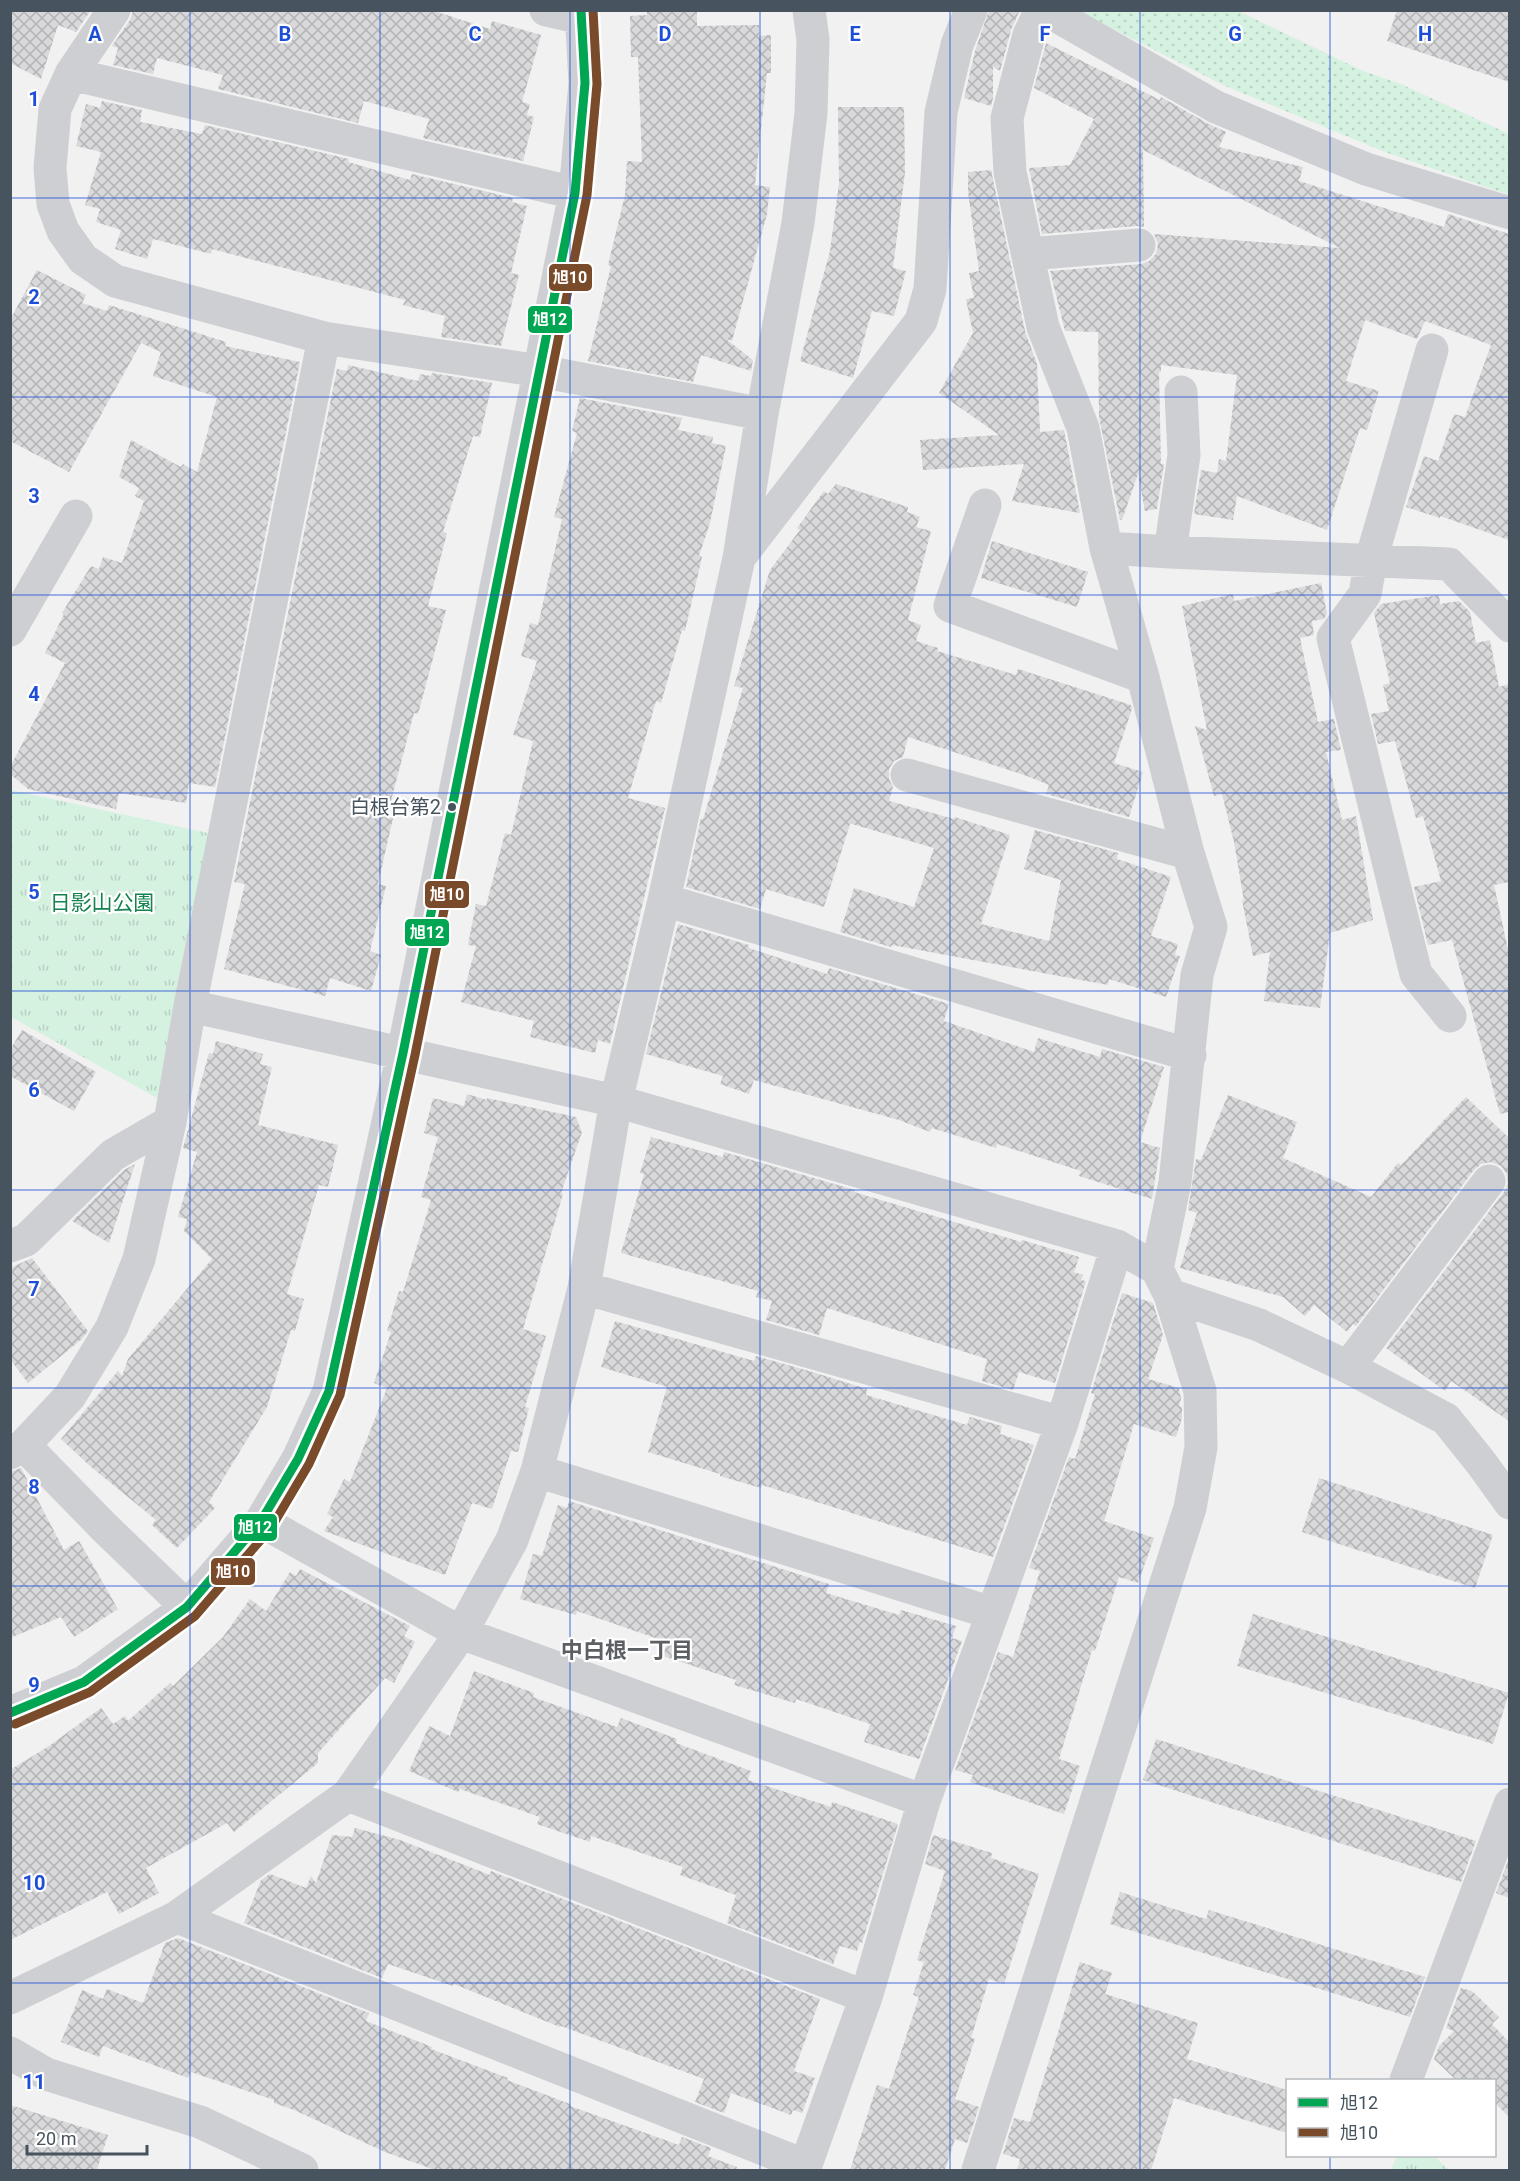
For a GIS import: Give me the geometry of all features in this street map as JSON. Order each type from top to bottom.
[{"type":"street","points":[[114,10],[71,74],[55,109],[50,168],[53,204],[63,231],[83,259],[115,281],[324,338],[540,371],[762,414]]},
{"type":"street","points":[[10,1713],[84,1682],[188,1607],[261,1521],[298,1459],[328,1391],[403,1053],[575,193],[585,83],[581,14],[546,10]]},
{"type":"street","points":[[10,1998],[177,1917],[348,1795],[461,1633],[512,1540],[537,1471],[584,1288],[616,1101],[664,900],[739,558],[762,414],[798,223],[811,113],[813,40],[809,10]]},
{"type":"street","points":[[739,558],[921,321],[930,289],[941,112],[957,45],[971,10]]},
{"type":"street","points":[[978,2170],[1190,1508],[1201,1448],[1200,1391],[1164,1282],[1197,975],[1211,927],[1188,853],[1107,548],[1083,428],[1043,327],[1010,172],[1007,118],[1029,35],[1041,10]]},
{"type":"street","points":[[1046,10],[1216,107],[1366,169],[1509,213]]},
{"type":"street","points":[[71,74],[575,193]]},
{"type":"street","points":[[1028,254],[1139,244]]},
{"type":"street","points":[[188,1607],[17,1449],[70,1396],[112,1328],[139,1259],[170,1122],[190,1005],[324,338]]},
{"type":"street","points":[[1432,350],[1371,560],[1365,594],[1333,638],[1416,974],[1450,1016]]},
{"type":"street","points":[[1170,552],[1184,454],[1181,392]]},
{"type":"street","points":[[985,505],[950,606],[1143,677]]},
{"type":"street","points":[[10,630],[76,516]]},
{"type":"street","points":[[1107,548],[1449,564],[1509,626]]},
{"type":"street","points":[[907,775],[1188,853]]},
{"type":"street","points":[[664,900],[1190,1054]]},
{"type":"street","points":[[190,1005],[616,1101],[1117,1246],[1164,1282],[1348,1367],[1446,1419],[1482,1464],[1509,1503]]},
{"type":"street","points":[[16,1239],[113,1155],[170,1122]]},
{"type":"street","points":[[1348,1367],[1489,1181]]},
{"type":"street","points":[[177,1917],[805,2168],[866,1997],[924,1801],[1062,1423],[1117,1246]]},
{"type":"street","points":[[584,1288],[1062,1423]]},
{"type":"street","points":[[537,1471],[992,1613]]},
{"type":"street","points":[[261,1521],[461,1633],[924,1801]]},
{"type":"street","points":[[348,1795],[866,1997]]},
{"type":"street","points":[[1406,2079],[1509,1804]]},
{"type":"street","points":[[10,2053],[46,2074],[200,2122],[302,2170]]},
{"type":"green space","points":[[1078,11],[1238,11],[1361,70],[1403,85],[1509,134],[1509,195],[1385,152],[1223,85]]},
{"type":"green space","name":"日影山公園","points":[[11,790],[208,833],[157,1098],[11,1017]]},
{"type":"green space","points":[[1397,2157],[1435,2157],[1449,2170],[1391,2170]]},
{"type":"building","points":[[10,10],[91,10],[76,32],[58,25],[41,79],[10,63]]},
{"type":"building","points":[[133,10],[431,10],[490,29],[492,21],[541,35],[522,102],[530,104],[527,115],[534,117],[523,161],[423,138],[429,119],[364,101],[358,123],[218,89],[223,75],[157,58],[153,74],[113,65],[118,48],[112,46],[130,20]]},
{"type":"building","points":[[647,10],[697,10],[697,26],[759,25],[759,36],[771,35],[771,73],[767,73],[755,185],[770,187],[767,214],[732,341],[726,339],[753,360],[751,371],[701,355],[693,382],[588,361],[625,195],[627,161],[642,162],[638,57],[631,57],[630,16],[647,15]]},
{"type":"building","points":[[989,10],[1020,10],[1011,30],[1000,71],[993,67],[991,106],[964,98],[975,51]]},
{"type":"building","points":[[1397,10],[1509,10],[1509,82],[1387,41]]},
{"type":"building","points":[[1046,43],[1160,100],[1161,97],[1226,132],[1219,147],[1303,167],[1299,181],[1444,227],[1448,214],[1509,234],[1509,540],[1440,516],[1440,518],[1406,507],[1424,456],[1438,461],[1454,414],[1465,417],[1491,345],[1425,321],[1417,339],[1365,320],[1346,381],[1379,391],[1367,430],[1360,428],[1327,530],[1237,496],[1233,520],[1194,514],[1201,470],[1217,473],[1219,459],[1226,461],[1237,375],[1161,365],[1161,372],[1159,372],[1161,464],[1164,464],[1157,509],[1145,511],[1138,474],[1122,520],[1120,520],[1099,417],[1098,332],[1065,331],[1050,271],[1141,264],[1149,261],[1156,254],[1158,244],[1154,234],[1340,248],[1143,150],[1144,227],[1042,234],[1029,168],[1070,165],[1094,119],[1034,88]]},
{"type":"building","points":[[102,101],[142,110],[140,122],[202,134],[205,125],[349,159],[348,162],[410,180],[412,174],[513,198],[512,202],[527,206],[511,273],[519,275],[501,346],[441,337],[445,316],[403,305],[405,300],[212,249],[211,254],[153,239],[147,259],[115,249],[121,230],[96,222],[100,209],[85,205],[101,152],[76,146],[86,104],[100,108]]},
{"type":"building","points":[[838,107],[904,107],[905,172],[893,268],[906,271],[894,316],[872,311],[853,378],[800,361],[830,251],[839,183]]},
{"type":"building","points":[[991,170],[1025,331],[1037,364],[1040,432],[1064,430],[1080,513],[1012,501],[1024,464],[923,470],[920,440],[999,435],[939,393],[973,333],[966,299],[974,298],[969,273],[979,271],[968,192],[968,172]]},
{"type":"building","points":[[37,270],[86,295],[82,303],[107,311],[109,305],[226,342],[225,346],[300,362],[215,787],[189,783],[186,803],[119,793],[116,809],[28,789],[10,774],[10,767],[65,663],[45,653],[64,614],[62,613],[91,566],[99,569],[103,557],[122,563],[144,501],[135,496],[139,488],[119,477],[131,440],[181,467],[183,464],[197,472],[217,397],[153,376],[161,352],[141,343],[69,472],[10,441],[10,320]]},
{"type":"building","points":[[348,365],[418,381],[420,374],[431,376],[432,373],[492,383],[480,437],[473,436],[443,532],[447,533],[428,606],[446,610],[418,714],[414,713],[387,816],[393,818],[378,884],[386,886],[370,951],[381,955],[371,991],[330,978],[325,996],[224,969],[245,884],[234,882],[337,369],[347,371]]},
{"type":"building","points":[[580,398],[682,418],[678,430],[713,437],[712,443],[726,446],[710,523],[699,556],[702,557],[685,631],[682,630],[661,703],[656,701],[628,798],[665,808],[610,1044],[598,1040],[595,1053],[530,1037],[534,1021],[461,1002],[476,946],[468,945],[476,904],[486,906],[505,833],[511,835],[533,741],[513,735],[537,661],[521,656],[530,623],[538,625],[562,519],[554,517],[577,433],[572,431]]},
{"type":"building","points":[[836,484],[908,507],[907,512],[920,517],[916,527],[931,531],[908,620],[921,625],[916,641],[938,648],[937,651],[1016,675],[1018,669],[1131,705],[1132,709],[1114,763],[1143,772],[1129,817],[1046,794],[1049,785],[908,737],[903,757],[894,761],[889,769],[889,779],[893,787],[889,801],[954,819],[955,817],[1010,835],[981,924],[1049,941],[1061,880],[1024,869],[1035,830],[1118,853],[1117,859],[1171,877],[1151,936],[1178,944],[1175,955],[1180,956],[1166,997],[1109,979],[1108,985],[892,945],[891,947],[840,932],[854,888],[914,907],[934,848],[852,824],[850,824],[824,907],[766,889],[760,909],[686,887],[701,818],[703,819],[743,688],[734,686],[770,570],[800,530],[797,528],[824,491],[828,494]]},
{"type":"building","points":[[992,541],[1088,572],[1077,607],[981,578]]},
{"type":"building","points":[[1321,583],[1327,614],[1324,619],[1312,621],[1314,635],[1300,638],[1318,722],[1334,719],[1341,750],[1326,752],[1342,820],[1356,816],[1373,920],[1330,933],[1320,1008],[1264,1001],[1270,952],[1253,956],[1234,842],[1222,794],[1214,796],[1195,726],[1207,730],[1182,606],[1233,594],[1234,601]]},
{"type":"building","points":[[1439,595],[1440,604],[1459,601],[1470,612],[1476,643],[1490,640],[1499,687],[1509,684],[1509,882],[1494,885],[1509,954],[1509,1112],[1500,1114],[1452,940],[1428,945],[1414,887],[1441,881],[1423,816],[1416,818],[1395,741],[1378,744],[1371,714],[1389,711],[1383,685],[1390,683],[1374,613],[1381,604]]},
{"type":"building","points":[[678,924],[749,945],[749,948],[827,974],[829,968],[949,1004],[944,1021],[1034,1052],[1038,1038],[1100,1057],[1102,1049],[1164,1067],[1140,1142],[1160,1148],[1152,1199],[1079,1176],[1081,1171],[997,1144],[996,1148],[932,1128],[930,1132],[899,1120],[754,1080],[749,1094],[720,1084],[723,1076],[646,1054]]},
{"type":"building","points":[[22,1030],[96,1072],[74,1111],[10,1076],[10,1050]]},
{"type":"building","points":[[216,1041],[263,1054],[260,1064],[272,1067],[258,1125],[338,1145],[328,1187],[319,1185],[287,1294],[304,1299],[295,1331],[291,1330],[267,1407],[209,1502],[215,1508],[177,1548],[152,1525],[156,1520],[61,1439],[118,1371],[122,1376],[128,1359],[212,1259],[184,1231],[187,1219],[178,1217],[197,1152],[183,1148],[209,1053],[213,1054]]},
{"type":"building","points":[[467,1094],[576,1117],[582,1132],[561,1193],[563,1194],[523,1329],[546,1336],[525,1407],[529,1408],[518,1452],[511,1451],[492,1509],[472,1503],[445,1575],[324,1531],[333,1517],[327,1514],[344,1479],[350,1482],[387,1388],[374,1383],[391,1332],[387,1331],[399,1291],[403,1292],[431,1200],[421,1197],[438,1137],[424,1133],[433,1098],[464,1106]]},
{"type":"building","points":[[1228,1095],[1297,1122],[1283,1158],[1371,1197],[1398,1163],[1401,1165],[1466,1097],[1509,1138],[1509,1421],[1451,1381],[1445,1391],[1386,1348],[1504,1192],[1508,1183],[1506,1173],[1501,1166],[1491,1162],[1481,1164],[1474,1170],[1356,1326],[1353,1324],[1347,1332],[1314,1305],[1305,1316],[1283,1297],[1180,1268],[1197,1213],[1188,1210],[1196,1159],[1201,1160]]},
{"type":"building","points":[[651,1137],[723,1157],[724,1152],[1021,1242],[1022,1240],[1079,1257],[1074,1272],[1083,1275],[1081,1280],[1086,1281],[1055,1383],[1019,1372],[1013,1390],[982,1381],[987,1359],[827,1308],[819,1335],[766,1320],[772,1301],[756,1297],[758,1291],[621,1253],[644,1174],[640,1173]]},
{"type":"building","points":[[135,1164],[109,1243],[72,1221],[124,1170]]},
{"type":"building","points":[[32,1258],[88,1331],[82,1339],[28,1383],[10,1359],[10,1268]]},
{"type":"building","points":[[1122,1293],[1153,1303],[1163,1335],[1148,1379],[1179,1388],[1182,1418],[1176,1437],[1134,1424],[1104,1521],[1154,1538],[1138,1583],[1119,1577],[1095,1651],[1092,1650],[1059,1759],[1080,1766],[1064,1814],[970,1782],[973,1775],[955,1770],[998,1652],[1013,1657],[1040,1571],[1029,1568],[1069,1457],[1075,1459],[1095,1394],[1091,1393]]},
{"type":"building","points":[[615,1321],[754,1361],[756,1356],[809,1371],[867,1389],[866,1395],[967,1425],[970,1417],[1002,1426],[1000,1434],[1034,1445],[993,1557],[762,1485],[761,1488],[720,1476],[720,1474],[648,1452],[667,1387],[601,1367]]},
{"type":"building","points":[[21,1468],[64,1550],[79,1541],[118,1609],[74,1637],[61,1617],[10,1638],[10,1472]]},
{"type":"building","points":[[1319,1478],[1493,1535],[1475,1588],[1302,1532]]},
{"type":"building","points":[[569,1501],[829,1584],[826,1593],[899,1615],[901,1610],[956,1626],[952,1638],[962,1641],[919,1759],[864,1742],[870,1724],[796,1699],[795,1703],[734,1685],[736,1680],[663,1656],[667,1642],[577,1611],[576,1615],[520,1599],[533,1554],[542,1556],[558,1505],[567,1508]]},
{"type":"building","points":[[300,1569],[410,1626],[404,1636],[415,1642],[394,1683],[385,1678],[318,1753],[318,1763],[234,1832],[227,1823],[146,1868],[159,1893],[119,1914],[107,1892],[10,1940],[10,1770],[49,1746],[101,1708],[113,1724],[125,1716],[128,1721],[170,1683],[173,1686],[223,1637],[250,1599],[266,1611],[290,1572],[296,1576]]},
{"type":"building","points":[[1253,1614],[1509,1693],[1493,1744],[1237,1666]]},
{"type":"building","points":[[474,1671],[534,1693],[533,1697],[617,1727],[621,1718],[677,1739],[676,1743],[751,1771],[748,1780],[831,1807],[832,1802],[898,1824],[862,1943],[860,1942],[857,1951],[840,1946],[833,1964],[727,1923],[736,1895],[680,1875],[683,1867],[591,1836],[590,1842],[537,1824],[540,1817],[460,1789],[458,1792],[409,1771],[429,1726],[450,1736]]},
{"type":"building","points":[[1156,1739],[1476,1841],[1461,1882],[1143,1780]]},
{"type":"building","points":[[355,1828],[400,1840],[490,1875],[491,1871],[820,1999],[794,2071],[815,2078],[802,2113],[793,2110],[791,2115],[731,2093],[724,2113],[695,2102],[704,2079],[560,2027],[454,1984],[453,1986],[388,1964],[382,1978],[244,1923],[261,1880],[270,1874],[306,1888],[311,1876],[316,1883],[332,1835],[352,1837]]},
{"type":"building","points":[[933,1835],[992,1853],[991,1858],[1039,1874],[1004,1984],[989,1979],[971,2038],[975,2039],[955,2099],[979,2107],[967,2143],[955,2139],[945,2170],[850,2170],[877,2085],[889,2089],[919,1997],[913,1995],[924,1962],[917,1960],[945,1871],[925,1864]]},
{"type":"building","points":[[1509,1858],[1509,1898],[1496,1893]]},
{"type":"building","points":[[1120,1892],[1206,1919],[1209,1910],[1425,1977],[1410,2017],[1110,1924]]},
{"type":"building","points":[[178,1938],[369,2013],[366,2021],[508,2078],[507,2080],[570,2104],[570,2106],[679,2145],[682,2137],[711,2148],[708,2156],[737,2167],[736,2170],[435,2170],[385,2152],[274,2103],[274,2100],[191,2072],[188,2078],[103,2046],[99,2057],[61,2042],[82,1990],[103,1999],[107,1989],[143,2003],[165,1943]]},
{"type":"building","points":[[1080,1962],[1112,1973],[1105,1994],[1198,2023],[1187,2059],[1286,2090],[1286,2133],[1174,2098],[1151,2170],[1017,2170],[1020,2159],[1003,2154],[1014,2118],[1030,2122]]},
{"type":"building","points":[[1461,1988],[1472,1991],[1499,2017],[1492,2024],[1509,2042],[1509,2117],[1496,2104],[1496,2079],[1455,2079],[1434,2059],[1439,2046],[1454,2031],[1446,2028]]},
{"type":"building","points":[[10,2105],[108,2135],[97,2170],[10,2170]]},
{"type":"transit line","name":"旭12","points":[[10,1713],[84,1682],[187,1607],[261,1521],[298,1459],[329,1391],[403,1053],[575,193],[585,83],[581,10]]},
{"type":"transit line","name":"旭10","points":[[15,1724],[90,1692],[195,1616],[271,1528],[309,1464],[340,1395],[415,1055],[587,195],[597,84],[593,10]]},
{"type":"place","name":"白根台第2","points":[[452,807]]},
{"type":"district","name":"中白根一丁目","points":[[627,1650]]}]
